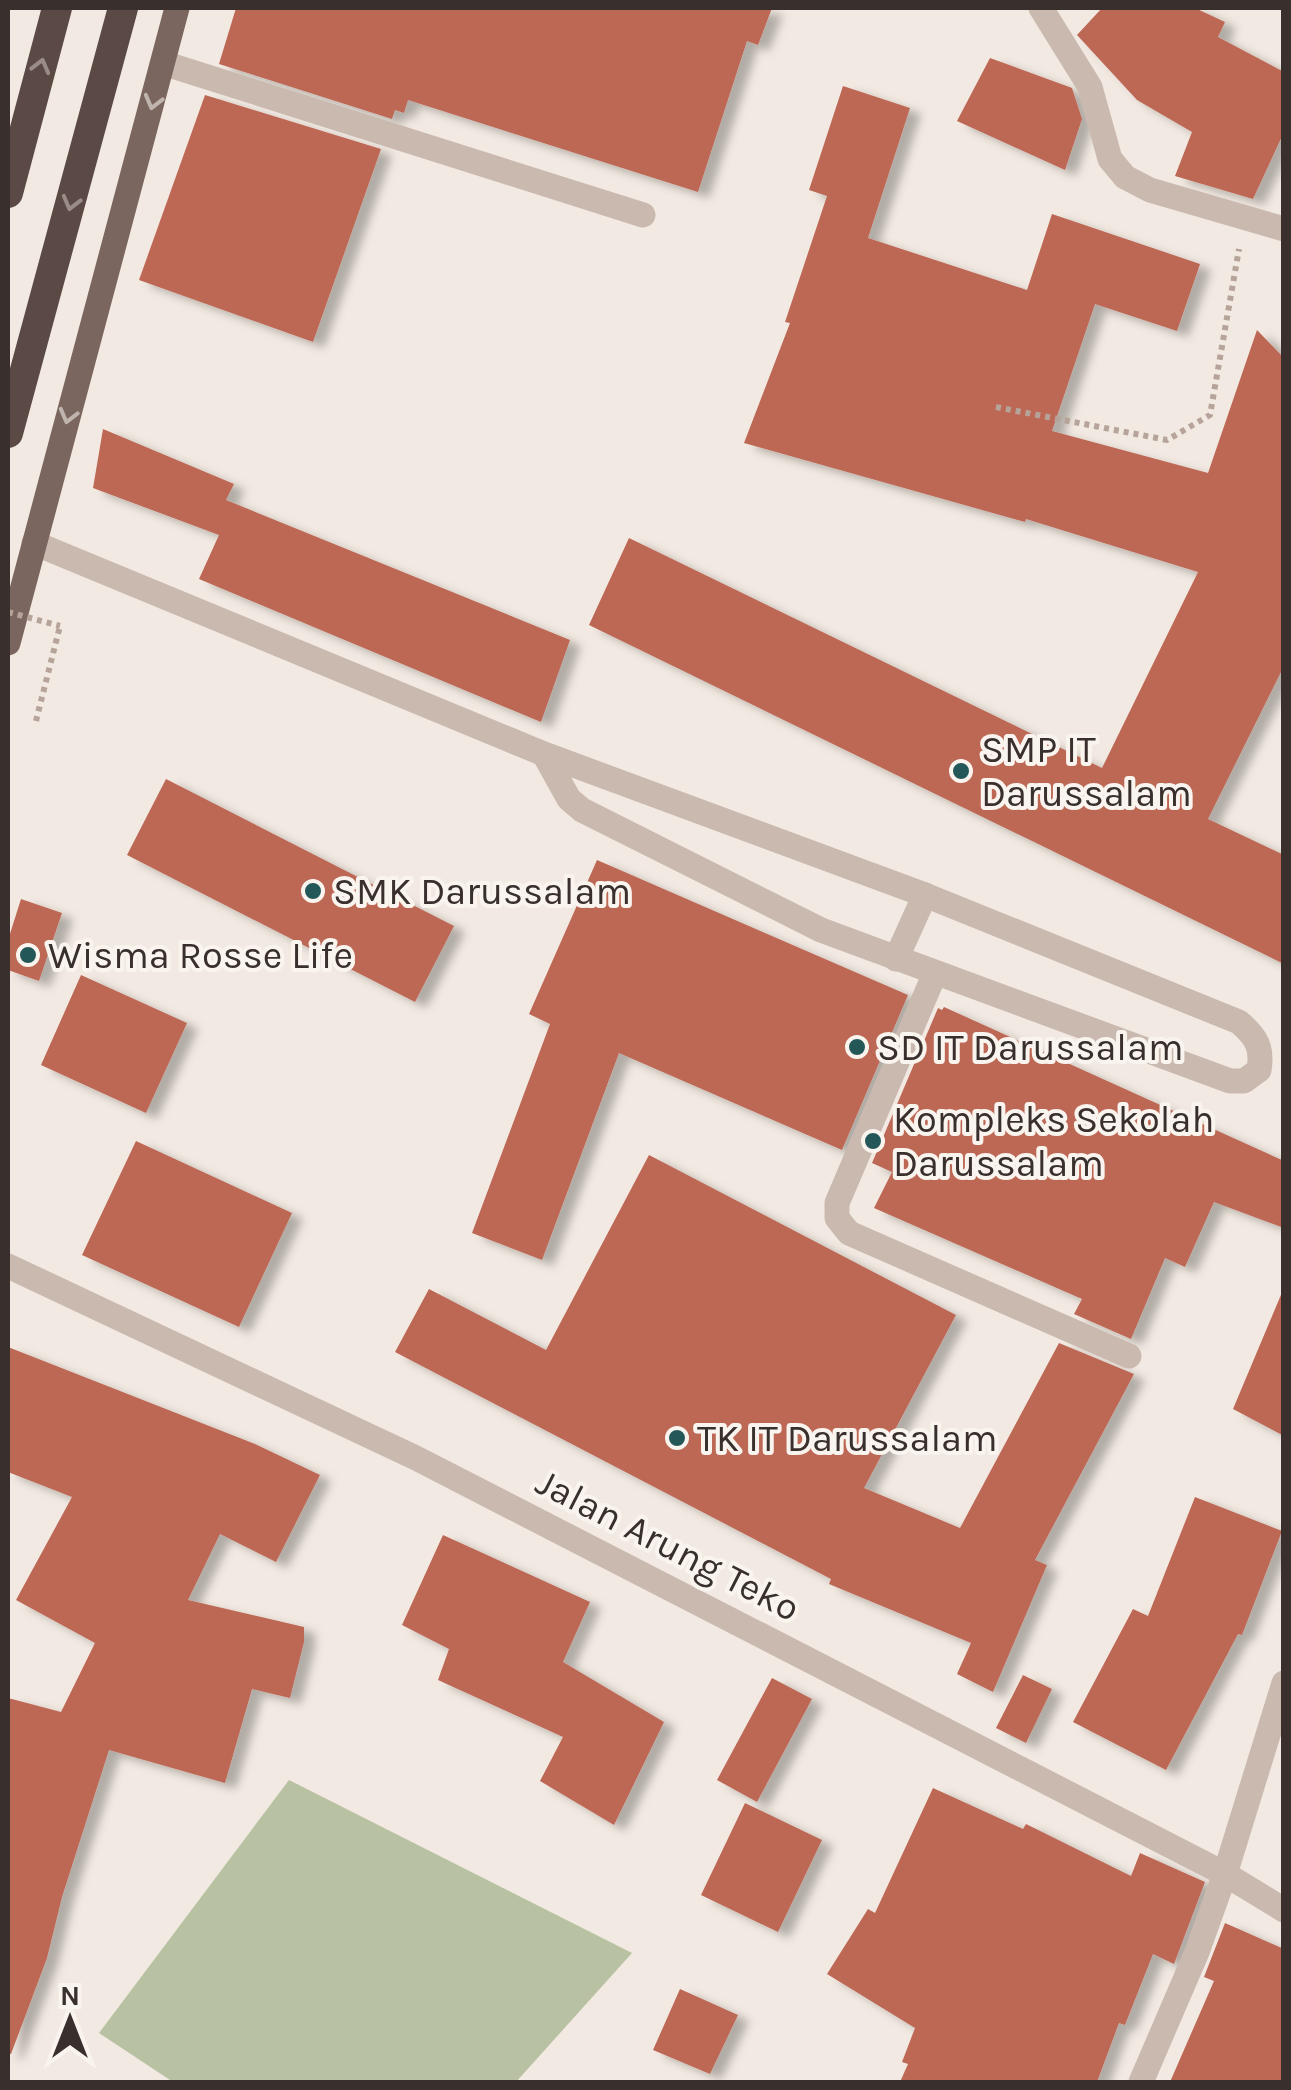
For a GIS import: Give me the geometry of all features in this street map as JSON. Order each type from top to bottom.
[{"type":"highway","points":[[8,192],[57,8]]},
{"type":"highway","points":[[8,433],[123,8]]},
{"type":"main road","points":[[8,643],[177,8]]},
{"type":"street","points":[[1042,8],[1090,87],[1110,159],[1125,176],[1150,190],[1284,229]]},
{"type":"street","points":[[163,63],[643,215]]},
{"type":"street","points":[[34,543],[544,754],[924,895],[1239,1022],[1256,1037],[1262,1055],[1259,1070],[1244,1082],[1230,1082],[821,930],[582,810],[570,799],[544,754]]},
{"type":"street","points":[[896,959],[924,895]]},
{"type":"street","points":[[935,973],[837,1203],[837,1218],[849,1232],[1129,1356]]},
{"type":"street","name":"Jalan Arung Teko","points":[[8,1266],[416,1458],[1224,1874],[1284,1910]]},
{"type":"street","points":[[1141,2082],[1197,1952],[1284,1683]]},
{"type":"path","points":[[996,407],[1168,440],[1210,414],[1244,218]]},
{"type":"path","points":[[8,612],[60,626],[36,721]]},
{"type":"green space","points":[[289,1780],[632,1953],[516,2082],[173,2082],[99,2033]]},
{"type":"building","points":[[236,8],[772,8],[758,45],[747,41],[698,192],[408,100],[404,113],[395,110],[392,119],[219,64]]},
{"type":"building","points":[[1102,8],[1195,8],[1225,22],[1218,37],[1284,72],[1284,132],[1253,199],[1175,176],[1192,132],[1137,100],[1077,35]]},
{"type":"building","points":[[990,58],[1072,88],[1082,119],[1065,170],[957,121]]},
{"type":"building","points":[[843,86],[910,108],[868,238],[1027,290],[1052,214],[1200,264],[1177,331],[1095,304],[1052,431],[1208,473],[1257,330],[1284,358],[1284,666],[1208,819],[1284,855],[1284,964],[589,625],[629,538],[1102,768],[1198,572],[1026,519],[1025,522],[744,443],[790,323],[785,322],[827,196],[809,190]]},
{"type":"building","points":[[205,95],[381,149],[313,342],[139,280]]},
{"type":"building","points":[[103,429],[234,484],[226,500],[570,640],[541,722],[199,579],[219,535],[93,488]]},
{"type":"building","points":[[166,779],[454,926],[415,1002],[127,855]]},
{"type":"building","points":[[597,860],[908,995],[842,1150],[619,1053],[542,1260],[472,1233],[550,1024],[529,1014]]},
{"type":"building","name":"Wisma Rosse Life","points":[[21,899],[62,913],[39,981],[8,970],[8,940]]},
{"type":"building","points":[[81,975],[187,1023],[146,1113],[41,1065]]},
{"type":"building","points":[[944,1007],[1284,1161],[1284,1228],[1214,1202],[1185,1267],[1165,1258],[1131,1339],[1074,1314],[1082,1299],[874,1208],[892,1172],[872,1163],[938,1008]]},
{"type":"building","points":[[136,1141],[292,1213],[239,1327],[82,1255]]},
{"type":"building","points":[[649,1155],[956,1315],[864,1488],[960,1528],[1059,1343],[1134,1374],[1035,1560],[1047,1565],[993,1692],[957,1674],[971,1643],[829,1584],[831,1579],[395,1352],[429,1289],[546,1350]]},
{"type":"building","points":[[1284,1290],[1284,1436],[1233,1409]]},
{"type":"building","points":[[8,1347],[255,1444],[320,1475],[276,1562],[220,1534],[188,1600],[304,1627],[290,1698],[252,1689],[225,1783],[109,1750],[62,1897],[47,1958],[11,2054],[8,1698],[61,1712],[95,1643],[16,1600],[72,1497],[8,1472]]},
{"type":"building","points":[[1195,1497],[1282,1531],[1242,1635],[1238,1634],[1166,1770],[1073,1722],[1133,1609],[1148,1616]]},
{"type":"building","points":[[443,1535],[590,1602],[563,1662],[664,1722],[614,1825],[540,1781],[563,1737],[438,1680],[449,1649],[402,1625]]},
{"type":"building","points":[[1023,1675],[1052,1689],[1026,1743],[996,1728]]},
{"type":"building","points":[[772,1678],[812,1699],[757,1802],[717,1780]]},
{"type":"building","points":[[933,1788],[1023,1829],[1026,1824],[1131,1876],[1140,1853],[1205,1882],[1174,1964],[1153,1954],[1125,2025],[1119,2023],[1097,2082],[900,2082],[908,2064],[902,2062],[915,2028],[827,1974],[868,1909],[875,1913]]},
{"type":"building","points":[[745,1803],[822,1840],[778,1932],[701,1895]]},
{"type":"building","points":[[1225,1923],[1284,1949],[1284,2082],[1170,2082],[1214,1981],[1204,1977]]},
{"type":"building","points":[[680,1989],[738,2015],[710,2074],[653,2050]]},
{"type":"place","name":"SMP IT Darussalam","points":[[961,771]]},
{"type":"place","name":"SMK Darussalam","points":[[313,891]]},
{"type":"place","name":"Wisma Rosse Life","points":[[28,955]]},
{"type":"place","name":"SD IT Darussalam","points":[[857,1047]]},
{"type":"place","name":"Kompleks Sekolah Darussalam","points":[[873,1141]]},
{"type":"place","name":"TK IT Darussalam","points":[[677,1438]]}]
